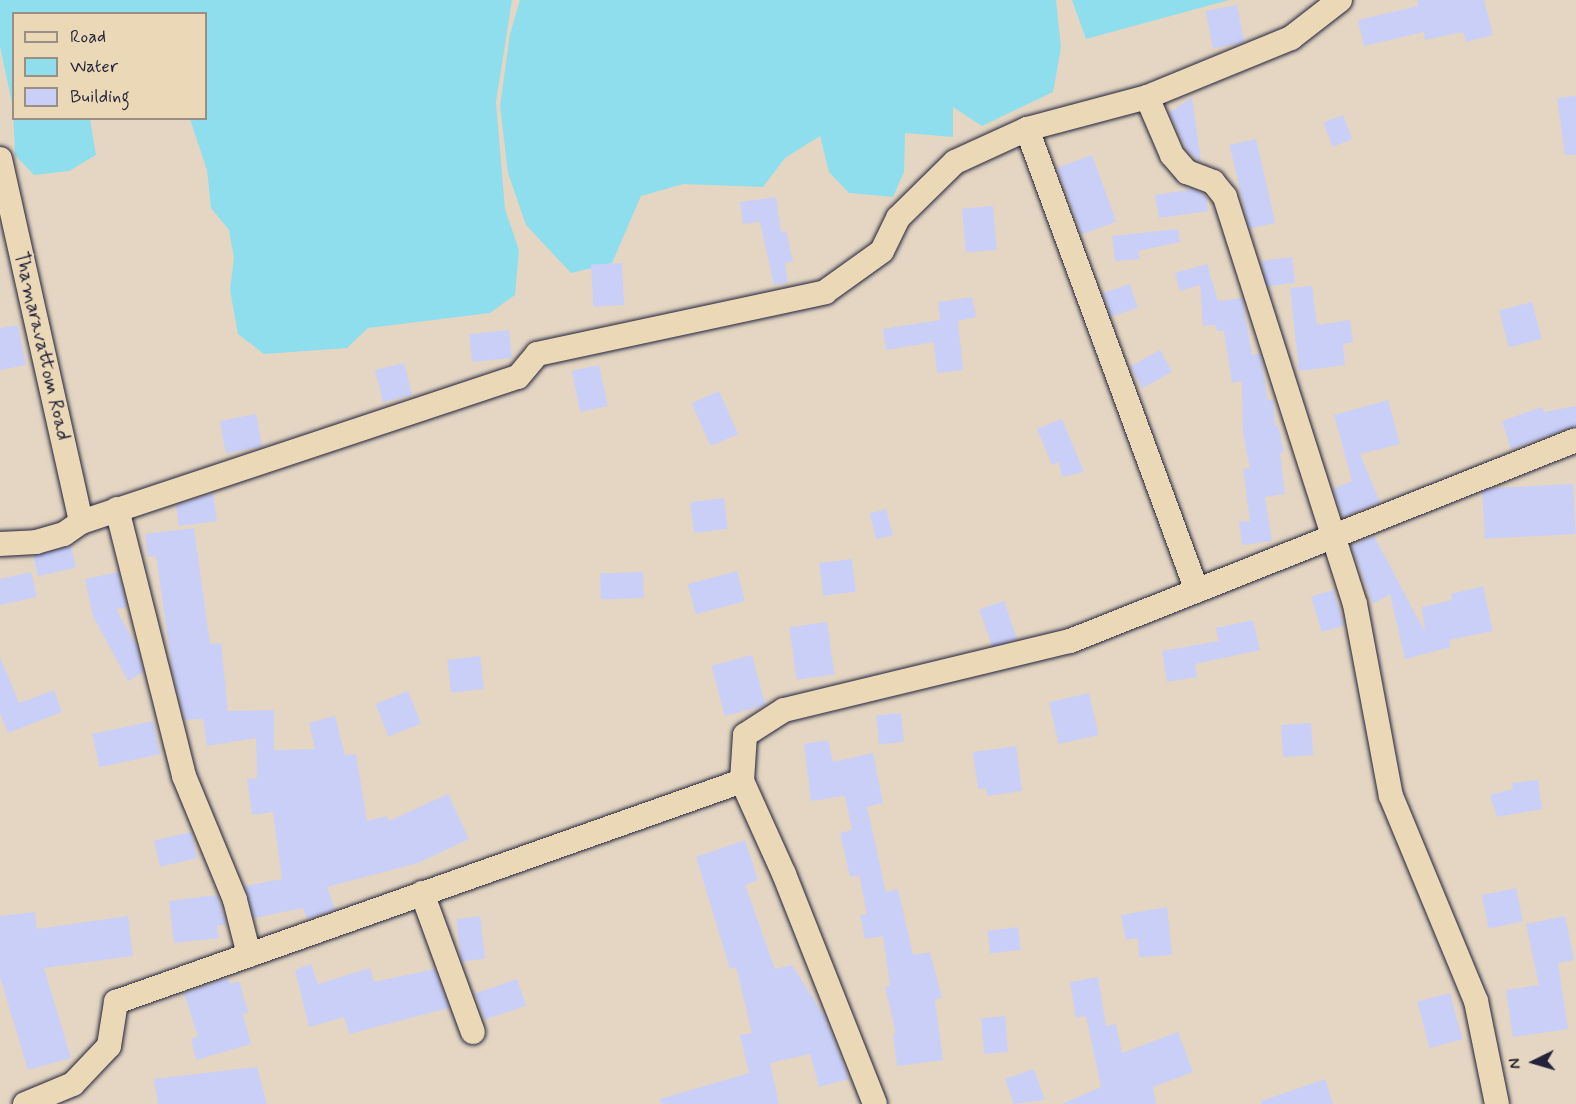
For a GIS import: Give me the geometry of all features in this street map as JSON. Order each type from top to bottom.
[{"type":"street","points":[[0,544],[36,542],[64,534],[87,521],[117,509],[518,377],[537,354],[825,292],[882,251],[898,218],[955,162],[1027,129],[1147,97],[1292,38],[1340,0]]},
{"type":"street","points":[[1147,97],[1172,155],[1187,172],[1213,182],[1225,197],[1331,538],[1355,604],[1391,796],[1476,1001],[1497,1104]]},
{"type":"street","points":[[1027,129],[1197,591]]},
{"type":"street","name":"Thamaravattom Road","points":[[0,159],[87,521]]},
{"type":"street","points":[[875,1104],[784,874],[742,781],[745,735],[784,710],[1070,641],[1576,440]]},
{"type":"street","points":[[117,509],[184,776],[235,900],[249,955]]},
{"type":"street","points":[[25,1104],[74,1084],[109,1046],[116,1002],[742,781]]},
{"type":"street","points":[[422,893],[473,1032]]},
{"type":"water","points":[[0,0],[512,0],[496,102],[505,209],[519,250],[515,295],[490,313],[368,328],[347,348],[264,354],[238,334],[230,290],[234,258],[229,230],[211,208],[207,170],[190,120],[207,120],[207,12],[12,12],[12,103],[0,46]]},
{"type":"water","points":[[520,0],[1056,0],[1061,48],[1053,92],[982,126],[953,107],[953,137],[905,133],[904,172],[893,197],[849,193],[829,172],[820,136],[785,158],[763,187],[683,184],[641,196],[612,263],[571,273],[526,225],[508,173],[500,106],[510,34]]},
{"type":"water","points":[[1072,0],[1229,0],[1086,39]]},
{"type":"water","points":[[14,120],[90,120],[96,155],[69,171],[34,175],[15,155]]},
{"type":"building","points":[[1417,0],[1484,0],[1493,35],[1466,42],[1463,32],[1425,40],[1424,32],[1364,46],[1358,20],[1418,6]]},
{"type":"building","points":[[1237,5],[1244,42],[1213,48],[1206,11]]},
{"type":"building","points":[[1576,96],[1576,155],[1565,155],[1557,98]]},
{"type":"building","points":[[1192,97],[1201,162],[1187,150],[1169,113]]},
{"type":"building","points":[[1343,115],[1352,139],[1333,147],[1323,123]]},
{"type":"building","points":[[1256,139],[1275,223],[1249,229],[1230,145]]},
{"type":"building","points":[[1092,155],[1116,222],[1082,234],[1057,168]]},
{"type":"building","points":[[1193,189],[1206,196],[1208,211],[1159,218],[1155,195]]},
{"type":"building","points":[[776,197],[781,232],[786,231],[793,262],[785,263],[788,283],[774,285],[760,222],[743,224],[740,202]]},
{"type":"building","points":[[993,206],[997,250],[966,253],[962,209]]},
{"type":"building","points":[[1178,229],[1180,242],[1138,251],[1140,259],[1115,261],[1112,236]]},
{"type":"building","points":[[1292,257],[1295,283],[1265,286],[1262,261]]},
{"type":"building","points":[[622,263],[624,305],[593,307],[591,265]]},
{"type":"building","points":[[1207,264],[1218,301],[1242,298],[1252,355],[1260,354],[1268,400],[1273,400],[1275,426],[1278,425],[1284,452],[1280,453],[1285,494],[1265,497],[1272,541],[1242,545],[1239,522],[1250,521],[1243,469],[1250,468],[1243,433],[1242,381],[1232,383],[1224,331],[1217,331],[1216,325],[1203,326],[1200,285],[1180,291],[1175,273]]},
{"type":"building","points":[[1130,284],[1138,308],[1111,316],[1103,293]]},
{"type":"building","points":[[1312,286],[1317,325],[1350,320],[1353,342],[1343,344],[1345,365],[1299,371],[1290,288]]},
{"type":"building","points":[[972,297],[976,317],[958,321],[963,370],[937,373],[934,342],[886,350],[883,329],[940,320],[938,302]]},
{"type":"building","points":[[1532,302],[1542,339],[1509,348],[1499,311]]},
{"type":"building","points":[[18,325],[26,365],[0,370],[0,328]]},
{"type":"building","points":[[509,330],[512,358],[472,362],[469,334]]},
{"type":"building","points":[[1160,350],[1172,372],[1142,388],[1130,366]]},
{"type":"building","points":[[404,363],[412,395],[383,402],[375,370]]},
{"type":"building","points":[[599,365],[608,406],[580,412],[572,371]]},
{"type":"building","points":[[719,391],[738,434],[711,446],[692,403]]},
{"type":"building","points":[[1388,400],[1400,444],[1360,454],[1380,502],[1343,517],[1333,489],[1352,481],[1334,415]]},
{"type":"building","points":[[1576,406],[1576,426],[1511,449],[1502,421],[1542,407],[1544,412]]},
{"type":"building","points":[[256,414],[262,446],[226,453],[220,421]]},
{"type":"building","points":[[1062,419],[1084,472],[1062,477],[1059,462],[1052,465],[1037,429]]},
{"type":"building","points":[[1573,484],[1576,534],[1485,539],[1482,489]]},
{"type":"building","points":[[213,493],[217,521],[179,526],[176,505]]},
{"type":"building","points":[[724,498],[728,529],[694,533],[690,502]]},
{"type":"building","points":[[886,509],[893,535],[877,539],[870,513]]},
{"type":"building","points":[[194,528],[210,644],[221,643],[228,711],[274,710],[274,750],[315,749],[309,723],[335,716],[345,755],[356,754],[367,821],[387,816],[389,821],[448,794],[469,839],[418,863],[327,887],[335,910],[307,919],[303,908],[254,918],[245,886],[282,879],[273,812],[252,815],[247,779],[257,778],[256,738],[207,746],[203,719],[185,720],[173,673],[156,556],[148,557],[145,534]]},
{"type":"building","points":[[1374,536],[1425,632],[1422,607],[1452,600],[1451,594],[1483,586],[1493,631],[1449,640],[1451,647],[1405,659],[1390,594],[1373,604],[1351,546]]},
{"type":"building","points":[[71,546],[76,567],[38,576],[33,555]]},
{"type":"building","points":[[852,559],[856,592],[823,596],[819,563]]},
{"type":"building","points":[[737,571],[745,601],[696,614],[688,584]]},
{"type":"building","points":[[31,572],[37,597],[0,605],[0,579]]},
{"type":"building","points":[[118,572],[127,607],[116,609],[137,647],[143,672],[128,681],[93,616],[85,579]]},
{"type":"building","points":[[643,572],[644,598],[601,599],[600,574]]},
{"type":"building","points":[[1333,590],[1344,625],[1322,632],[1311,597]]},
{"type":"building","points":[[1004,601],[1017,639],[992,647],[979,609]]},
{"type":"building","points":[[1253,620],[1260,650],[1195,664],[1197,677],[1167,682],[1162,651],[1219,641],[1216,628]]},
{"type":"building","points":[[827,622],[834,674],[797,680],[789,627]]},
{"type":"building","points":[[752,655],[765,705],[725,716],[711,666]]},
{"type":"building","points":[[480,656],[484,689],[451,693],[447,660]]},
{"type":"building","points":[[0,657],[19,703],[54,690],[62,712],[8,733],[0,713]]},
{"type":"building","points":[[408,691],[421,723],[389,737],[376,704]]},
{"type":"building","points":[[1089,693],[1099,735],[1059,744],[1049,702]]},
{"type":"building","points":[[901,713],[904,742],[879,744],[876,716]]},
{"type":"building","points":[[153,721],[160,754],[99,767],[92,734]]},
{"type":"building","points":[[1311,723],[1313,755],[1283,757],[1281,725]]},
{"type":"building","points":[[828,740],[833,762],[873,753],[883,803],[867,807],[886,892],[898,889],[913,955],[930,952],[942,998],[935,1000],[943,1060],[897,1066],[893,1033],[896,1033],[885,987],[890,986],[883,936],[865,939],[860,915],[867,914],[859,875],[850,877],[840,833],[852,830],[845,796],[811,801],[804,744]]},
{"type":"building","points":[[1016,746],[1022,791],[987,796],[986,788],[978,789],[973,752]]},
{"type":"building","points":[[1538,780],[1542,809],[1497,817],[1490,795],[1513,789],[1512,783]]},
{"type":"building","points":[[191,832],[197,858],[160,867],[154,841]]},
{"type":"building","points":[[745,840],[758,880],[745,885],[775,969],[792,965],[825,1017],[849,1079],[819,1087],[810,1054],[770,1063],[779,1104],[661,1104],[660,1099],[749,1073],[740,1035],[752,1033],[736,967],[730,969],[696,857]]},
{"type":"building","points":[[1516,888],[1523,921],[1489,929],[1482,895]]},
{"type":"building","points":[[217,895],[226,924],[217,926],[219,938],[174,943],[169,901]]},
{"type":"building","points":[[1167,907],[1172,955],[1139,957],[1138,938],[1126,940],[1121,915]]},
{"type":"building","points":[[35,912],[37,929],[128,916],[133,956],[44,968],[71,1058],[28,1070],[0,977],[0,916]]},
{"type":"building","points":[[480,916],[485,959],[461,962],[456,919]]},
{"type":"building","points":[[1565,916],[1574,960],[1558,963],[1568,1029],[1513,1037],[1506,990],[1539,985],[1526,924]]},
{"type":"building","points":[[1018,927],[1021,950],[990,954],[987,931]]},
{"type":"building","points":[[311,964],[318,984],[370,968],[374,982],[435,969],[449,1008],[349,1034],[344,1017],[309,1027],[295,970]]},
{"type":"building","points":[[1098,977],[1106,1026],[1116,1024],[1122,1053],[1178,1032],[1193,1072],[1153,1087],[1156,1104],[1062,1104],[1101,1087],[1086,1016],[1076,1018],[1070,982]]},
{"type":"building","points":[[228,978],[230,984],[239,981],[248,1012],[243,1014],[251,1044],[196,1060],[191,1039],[198,1037],[184,993]]},
{"type":"building","points":[[517,979],[526,1005],[485,1020],[475,993]]},
{"type":"building","points":[[1450,993],[1462,1039],[1430,1048],[1417,1002]]},
{"type":"building","points":[[1005,1016],[1008,1052],[984,1054],[981,1018]]},
{"type":"building","points":[[257,1067],[267,1104],[158,1104],[154,1079]]},
{"type":"building","points":[[1034,1069],[1045,1100],[1014,1104],[1005,1079]]},
{"type":"building","points":[[1325,1079],[1333,1104],[1262,1104],[1261,1101]]}]
